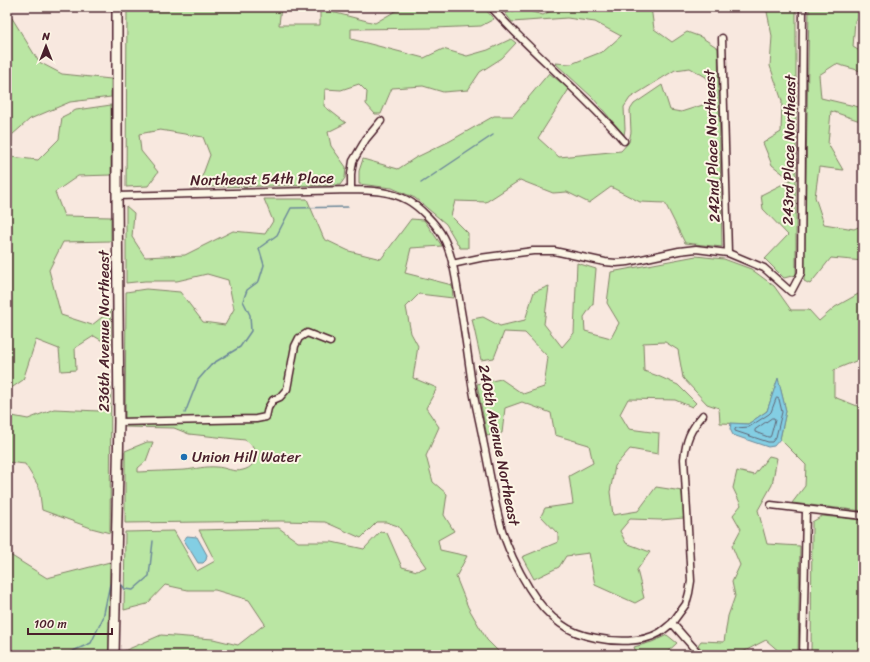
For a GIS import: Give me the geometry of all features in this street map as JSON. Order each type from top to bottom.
[{"type":"street","name":"236th Avenue Northeast","points":[[114,655],[119,422],[117,7]]},
{"type":"street","points":[[491,7],[508,26],[582,96],[624,142]]},
{"type":"street","name":"243rd Place Northeast","points":[[728,253],[764,268],[791,292],[801,273],[803,7]]},
{"type":"street","name":"242nd Place Northeast","points":[[722,38],[728,253]]},
{"type":"street","points":[[351,190],[353,161],[366,139],[381,121]]},
{"type":"street","name":"Northeast 54th Place","points":[[117,196],[372,190],[389,193],[407,200]]},
{"type":"street","name":"240th Avenue Northeast","points":[[407,200],[420,209],[434,223],[443,236],[449,250],[465,333],[471,379],[495,503],[502,531],[520,574],[535,598],[561,625],[591,637],[605,640],[619,642],[637,640],[659,633],[672,623],[686,604],[690,594],[692,582],[684,459],[689,437],[694,426],[703,416]]},
{"type":"street","points":[[452,264],[480,258],[533,251],[554,251],[616,263],[696,249],[728,253]]},
{"type":"street","points":[[119,422],[256,419],[266,417],[268,408],[273,400],[280,397],[287,390],[292,358],[299,338],[307,333],[330,342]]},
{"type":"street","points":[[771,505],[863,516]]},
{"type":"street","points":[[804,655],[806,510]]},
{"type":"street","points":[[672,623],[700,655]]},
{"type":"green space","points":[[127,7],[281,7],[279,25],[320,25],[320,9],[375,23],[399,9],[399,7],[483,7],[494,19],[481,26],[351,29],[351,39],[424,58],[443,49],[467,56],[488,50],[511,39],[516,43],[502,58],[480,72],[468,90],[443,92],[423,86],[392,88],[381,114],[375,114],[366,104],[367,92],[359,84],[341,90],[325,89],[324,106],[346,123],[328,132],[331,146],[346,167],[345,178],[340,185],[204,187],[200,182],[210,155],[203,137],[160,130],[139,134],[141,151],[158,172],[148,186],[126,187]]},
{"type":"green space","points":[[558,7],[651,7],[654,29],[672,42],[687,32],[701,37],[718,48],[722,247],[685,243],[665,203],[640,202],[611,187],[589,203],[567,192],[553,193],[520,180],[486,202],[455,201],[451,216],[468,233],[468,248],[460,248],[446,224],[415,198],[392,188],[359,184],[359,171],[363,159],[398,169],[415,158],[450,141],[494,116],[513,116],[549,73],[569,89],[538,138],[559,157],[621,151],[629,142],[631,132],[630,110],[634,104],[662,85],[670,110],[681,112],[712,102],[717,95],[706,77],[690,68],[675,70],[630,98],[624,107],[624,135],[593,98],[555,63],[571,64],[604,51],[621,36],[595,22],[567,18],[512,22],[505,13],[522,9],[543,15]]},
{"type":"green space","points":[[766,7],[796,7],[796,275],[784,278],[765,259],[788,235],[763,209],[761,195],[791,180],[772,165],[763,143],[781,132],[782,101],[770,66],[772,36]]},
{"type":"green space","points":[[809,7],[863,7],[863,16],[855,20],[853,47],[863,53],[863,73],[861,71],[836,64],[819,75],[821,98],[863,108],[863,122],[831,111],[828,144],[843,170],[819,167],[815,197],[824,224],[854,229],[863,225],[863,261],[831,258],[810,284],[804,281]]},
{"type":"green space","points":[[7,17],[12,18],[39,62],[62,74],[111,79],[111,97],[70,102],[30,119],[12,135],[11,157],[38,160],[59,139],[62,117],[76,110],[111,105],[111,175],[78,176],[55,192],[64,216],[111,217],[111,241],[63,242],[49,270],[61,315],[92,325],[111,310],[111,346],[94,336],[75,348],[76,370],[61,371],[59,349],[36,340],[23,380],[7,391]]},
{"type":"green space","points":[[264,199],[307,199],[324,239],[349,251],[381,259],[411,219],[424,220],[442,246],[411,248],[405,273],[452,285],[453,298],[419,294],[406,307],[411,333],[418,346],[413,378],[437,388],[426,408],[439,427],[426,456],[433,482],[447,494],[444,515],[454,531],[438,540],[440,550],[467,556],[456,577],[468,607],[487,640],[502,655],[124,655],[124,651],[161,635],[213,639],[238,645],[265,624],[249,600],[215,590],[188,590],[165,585],[147,604],[124,610],[125,532],[174,531],[197,571],[215,561],[199,530],[279,528],[298,542],[332,542],[364,549],[380,532],[387,533],[402,567],[417,571],[426,567],[398,526],[386,522],[377,522],[361,538],[325,522],[281,521],[125,523],[125,451],[147,442],[153,442],[146,461],[138,468],[138,472],[185,470],[204,467],[219,467],[240,471],[248,468],[255,461],[255,452],[253,447],[245,440],[189,434],[174,428],[125,427],[126,292],[146,289],[180,292],[203,322],[225,325],[234,309],[228,280],[207,274],[177,281],[145,281],[126,283],[126,206],[134,213],[132,237],[145,257],[185,255],[233,231],[265,234],[273,221]]},
{"type":"green space","points":[[696,256],[724,259],[751,269],[774,286],[791,310],[809,310],[819,321],[835,307],[860,293],[863,293],[863,358],[834,370],[834,397],[860,407],[863,406],[863,511],[792,503],[805,486],[806,465],[780,439],[786,411],[778,379],[767,411],[748,424],[720,423],[719,408],[707,404],[683,378],[678,350],[665,342],[643,343],[644,371],[678,385],[696,403],[692,407],[675,400],[628,399],[620,414],[629,429],[659,433],[658,454],[630,449],[615,466],[610,492],[613,515],[638,511],[656,487],[682,491],[684,518],[660,520],[630,519],[620,531],[626,543],[650,552],[637,570],[644,598],[635,603],[595,585],[589,553],[566,556],[559,567],[534,579],[522,557],[558,542],[558,534],[541,516],[545,508],[573,504],[569,476],[593,463],[589,445],[555,435],[551,413],[522,402],[505,408],[502,433],[487,436],[477,384],[501,379],[523,394],[544,387],[548,357],[525,333],[504,332],[494,358],[481,360],[472,319],[483,317],[500,326],[525,320],[534,292],[549,286],[544,324],[562,347],[574,333],[577,263],[596,269],[593,304],[584,317],[585,331],[611,338],[619,323],[607,303],[611,272]]},
{"type":"green space","points":[[103,383],[111,383],[110,533],[91,528],[42,510],[39,487],[25,464],[7,462],[7,415],[28,419],[54,409],[99,411]]},
{"type":"green space","points":[[769,456],[777,458],[772,485],[758,510],[767,544],[800,546],[798,655],[781,655],[781,653],[766,640],[737,655],[706,655],[698,645],[701,641],[724,642],[728,616],[735,596],[732,582],[740,565],[732,546],[741,529],[733,515],[741,505],[733,488],[737,471],[754,475]]},
{"type":"green space","points":[[822,516],[863,520],[863,655],[811,655],[812,522]]},
{"type":"green space","points":[[7,553],[47,578],[110,562],[109,655],[7,655]]},
{"type":"green space","points":[[667,635],[677,643],[664,655],[640,655],[636,652],[634,647],[652,642]]},
{"type":"water","points":[[778,378],[786,411],[780,439],[774,446],[768,447],[733,435],[730,429],[731,423],[748,424],[767,411]]},
{"type":"water","points":[[187,536],[197,537],[207,555],[206,560],[203,563],[198,563],[184,540]]},
{"type":"waterway","points":[[421,183],[493,135]]},
{"type":"waterway","points":[[185,413],[198,380],[212,364],[240,347],[251,331],[250,315],[243,301],[247,290],[259,281],[264,265],[259,248],[277,235],[291,208],[348,207]]},
{"type":"waterway","points":[[121,584],[125,589],[133,590],[149,576],[153,541]]},
{"type":"waterway","points":[[64,655],[91,643],[103,618],[110,584]]},
{"type":"place","name":"Union Hill Water","points":[[184,457]]}]
